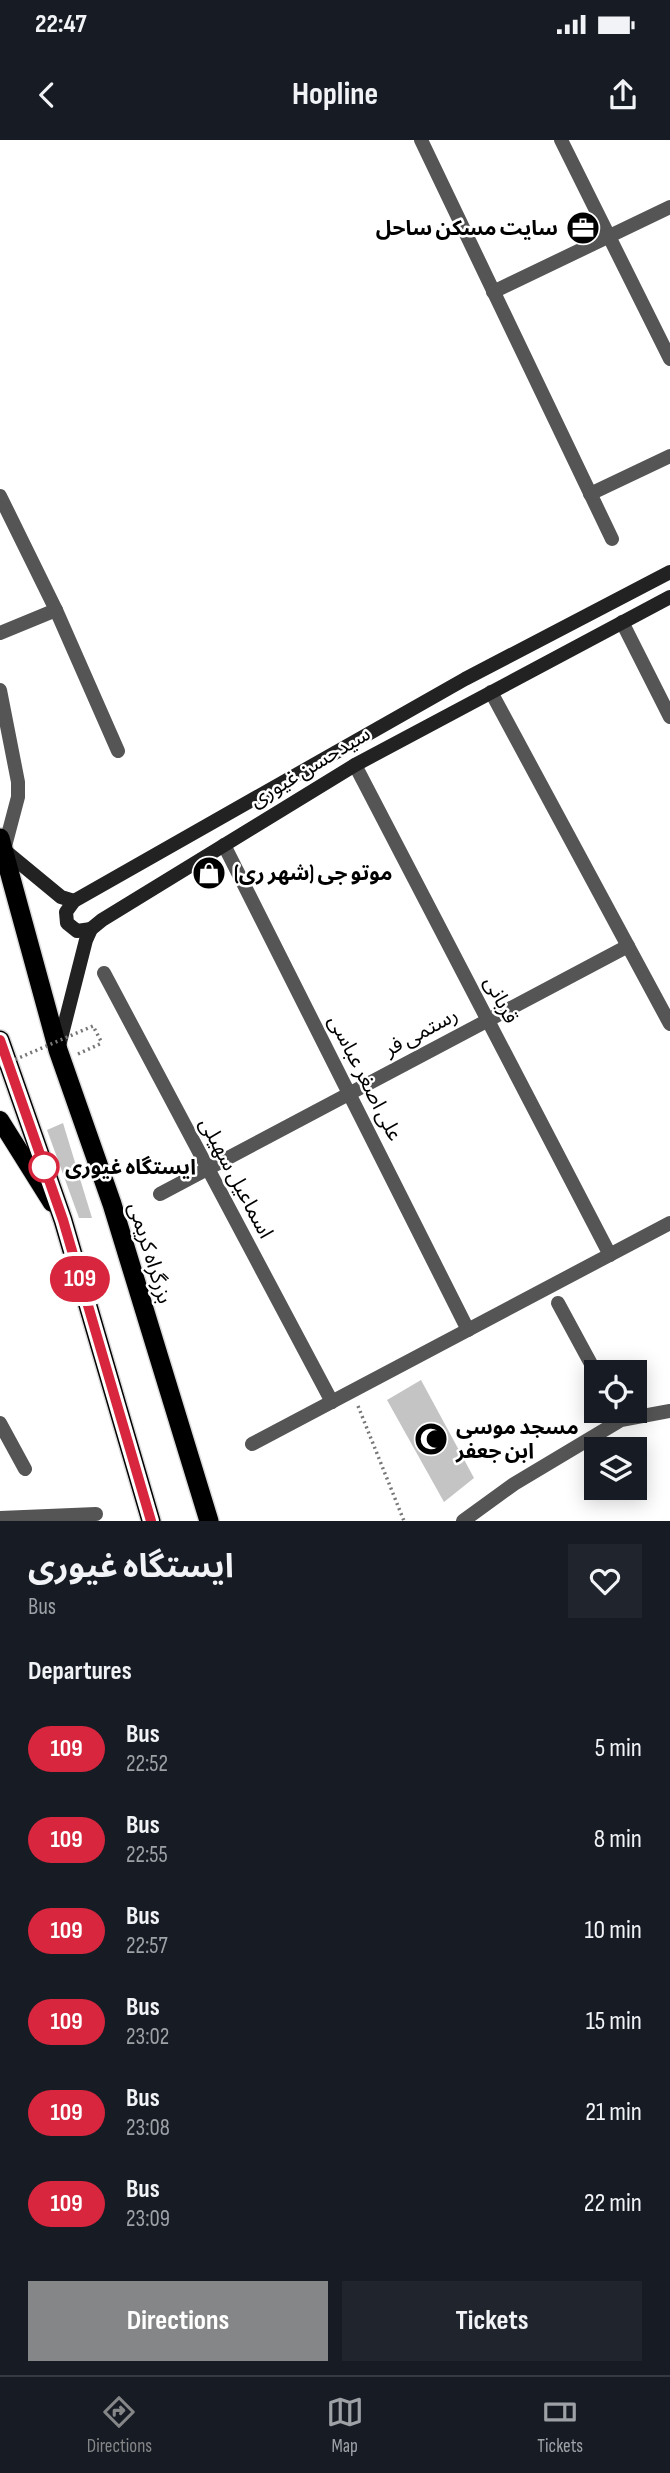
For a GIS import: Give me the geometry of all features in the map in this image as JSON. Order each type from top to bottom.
[{"type":"highway","name":"بزرگراه کریمی","points":[[2,844],[58,1050],[112,1204],[209,1521]]},
{"type":"highway","points":[[0,1040],[63,1220],[151,1521]]},
{"type":"main road","name":"سیدحسن غیوری","points":[[74,901],[465,679],[670,572]]},
{"type":"main road","name":"سیدحسن غیوری","points":[[91,929],[355,765],[670,597]]},
{"type":"main road","points":[[2,844],[61,897],[74,901],[66,912],[67,923],[76,931],[91,929]]},
{"type":"main road","points":[[58,1050],[91,929]]},
{"type":"main road","points":[[0,1120],[63,1220]]},
{"type":"street","points":[[421,140],[612,539]]},
{"type":"street","points":[[566,142],[608,235],[670,359]]},
{"type":"street","points":[[493,292],[670,207]]},
{"type":"street","points":[[590,494],[670,456]]},
{"type":"street","points":[[0,496],[56,610],[118,751]]},
{"type":"street","points":[[0,633],[56,610]]},
{"type":"street","points":[[622,622],[670,717]]},
{"type":"street","points":[[0,690],[18,782],[18,797],[2,844]]},
{"type":"street","points":[[491,692],[670,1024]]},
{"type":"street","name":"قربانی","points":[[355,765],[610,1255]]},
{"type":"street","name":"علی اصغر عباسی","points":[[225,845],[468,1330]]},
{"type":"street","name":"رستمی فر","points":[[160,1194],[628,946]]},
{"type":"street","name":"اسماعیل سهیلی","points":[[104,973],[332,1402]]},
{"type":"street","points":[[252,1444],[670,1223]]},
{"type":"street","points":[[558,1303],[589,1360]]},
{"type":"street","points":[[647,1413],[670,1411]]},
{"type":"street","points":[[0,1423],[25,1469]]},
{"type":"street","points":[[463,1521],[607,1423]]},
{"type":"street","points":[[0,1518],[96,1514]]},
{"type":"path","points":[[0,1066],[93,1026],[102,1044]]},
{"type":"path","points":[[353,1391],[404,1521]]},
{"type":"building","points":[[63,1123],[92,1218],[79,1218],[47,1130]]},
{"type":"building","name":"مسجد موسی ابن جعفر","points":[[421,1380],[474,1478],[444,1502],[387,1400]]},
{"type":"bus line","name":"109","points":[[0,1040],[63,1220],[151,1521]]},
{"type":"place","name":"سایت مسکن ساحل","points":[[583,228]]},
{"type":"place","name":"موتو جی (شهر ری)","points":[[209,873]]},
{"type":"place","name":"ایستگاه غیوری","points":[[44,1167]]},
{"type":"place","name":"مسجد موسی ابن جعفر","points":[[431,1439]]}]
